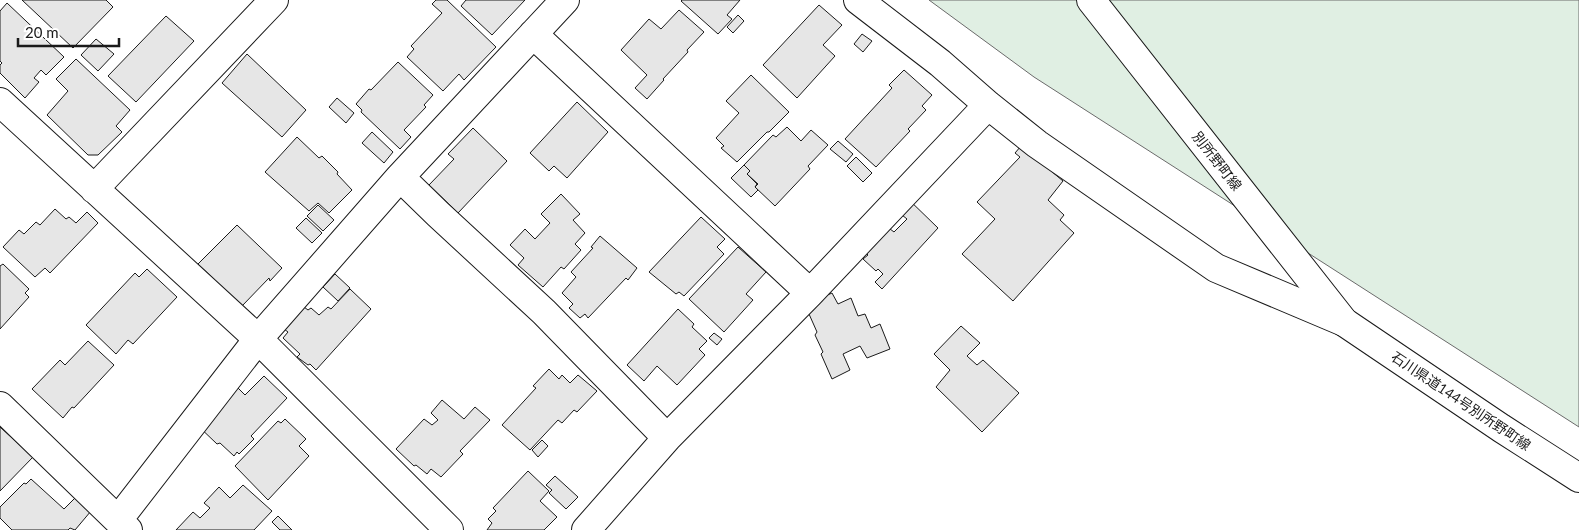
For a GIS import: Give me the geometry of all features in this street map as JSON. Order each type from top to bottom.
[{"type":"street","points":[[94,189],[274,0]]},
{"type":"street","points":[[0,406],[123,525],[258,339],[400,177],[565,0]]},
{"type":"street","points":[[858,0],[940,64],[1037,144],[1216,268],[1344,322]]},
{"type":"street","name":"別所野町線","points":[[1090,0],[1344,322]]},
{"type":"street","points":[[533,34],[810,293]]},
{"type":"street","points":[[0,102],[258,339],[449,530]]},
{"type":"street","points":[[586,530],[667,438],[810,293],[988,105]]},
{"type":"street","points":[[400,177],[544,312],[667,438]]},
{"type":"street","name":"石川県道144号別所野町線","points":[[1344,322],[1579,478]]},
{"type":"green space","points":[[929,0],[1579,0],[1579,427],[1034,77]]},
{"type":"building","points":[[22,0],[106,0],[113,7],[73,48]]},
{"type":"building","points":[[436,0],[447,0],[496,47],[464,80],[459,74],[443,91],[407,57],[414,49],[411,46],[442,13],[432,4]]},
{"type":"building","points":[[466,0],[525,0],[492,35],[461,6]]},
{"type":"building","points":[[682,0],[740,0],[727,15],[732,19],[718,34]]},
{"type":"building","points":[[7,3],[64,57],[46,75],[41,70],[34,78],[39,82],[25,98],[0,73],[0,65],[2,63],[0,61],[0,11]]},
{"type":"building","points":[[819,5],[842,25],[823,45],[835,56],[797,98],[763,65]]},
{"type":"building","points":[[679,10],[704,32],[647,99],[635,88],[647,75],[621,50],[649,19],[661,29]]},
{"type":"building","points":[[738,15],[744,21],[733,33],[727,27]]},
{"type":"building","points":[[166,16],[194,41],[136,102],[108,76]]},
{"type":"building","points":[[862,34],[872,41],[863,52],[854,44]]},
{"type":"building","points":[[96,39],[114,54],[98,71],[81,55]]},
{"type":"building","points":[[247,54],[306,110],[282,137],[222,83]]},
{"type":"building","points":[[76,59],[130,110],[116,126],[122,132],[98,155],[88,155],[47,115],[68,91],[56,79]]},
{"type":"building","points":[[398,62],[433,95],[424,105],[426,107],[404,130],[411,137],[400,149],[361,112],[362,110],[356,104]]},
{"type":"building","points":[[904,70],[932,95],[922,106],[926,110],[908,129],[910,131],[876,167],[845,139],[892,88],[889,85]]},
{"type":"building","points":[[751,75],[789,112],[737,162],[721,148],[724,146],[716,138],[739,113],[726,101]]},
{"type":"building","points":[[337,98],[354,113],[346,123],[329,107]]},
{"type":"building","points":[[577,102],[608,132],[567,178],[554,166],[549,171],[530,153]]},
{"type":"building","points":[[787,127],[801,141],[811,130],[828,145],[808,166],[810,169],[775,206],[755,187],[758,184],[747,174],[750,171],[744,165],[773,135],[776,137]]},
{"type":"building","points":[[473,128],[507,161],[458,213],[429,185],[454,159],[448,154]]},
{"type":"building","points":[[372,132],[393,152],[384,163],[362,143]]},
{"type":"building","points":[[297,137],[319,158],[322,156],[352,190],[329,213],[318,203],[309,211],[265,172]]},
{"type":"building","points":[[1027,139],[1054,165],[1051,171],[1063,181],[1048,200],[1064,215],[1060,220],[1074,233],[1013,301],[962,254],[995,219],[977,202],[1020,157],[1015,153]]},
{"type":"building","points":[[838,141],[853,154],[846,162],[830,149]]},
{"type":"building","points":[[856,157],[872,173],[863,182],[847,166]]},
{"type":"building","points":[[744,165],[750,171],[747,174],[757,184],[755,187],[758,190],[751,197],[731,178]]},
{"type":"building","points":[[561,194],[580,214],[573,220],[585,233],[575,244],[581,250],[564,269],[561,267],[543,287],[518,265],[524,258],[510,245],[525,229],[535,239],[550,223],[541,214]]},
{"type":"building","points":[[904,195],[938,228],[882,289],[875,282],[883,274],[878,269],[876,271],[863,259],[868,255],[859,246],[881,222],[894,232],[907,219],[892,207]]},
{"type":"building","points":[[318,205],[334,220],[323,231],[307,216]]},
{"type":"building","points":[[55,209],[66,219],[69,217],[76,223],[87,212],[98,223],[50,273],[45,268],[35,277],[3,247],[19,230],[24,234],[36,222],[40,225]]},
{"type":"building","points":[[701,217],[725,239],[717,247],[724,254],[684,296],[679,292],[676,294],[649,272]]},
{"type":"building","points":[[306,218],[322,233],[312,243],[296,228]]},
{"type":"building","points":[[237,225],[282,268],[270,281],[269,278],[242,306],[198,264]]},
{"type":"building","points":[[600,236],[637,268],[628,280],[626,278],[588,318],[585,314],[580,318],[569,308],[573,304],[562,293],[576,277],[571,272],[593,248],[591,247]]},
{"type":"building","points":[[738,247],[766,272],[746,294],[753,300],[724,332],[689,299]]},
{"type":"building","points":[[3,264],[29,289],[25,293],[29,297],[0,329],[0,266]]},
{"type":"building","points":[[147,269],[177,297],[133,344],[128,340],[116,354],[86,325],[135,273],[139,277]]},
{"type":"building","points":[[335,274],[350,288],[338,301],[323,287]]},
{"type":"building","points":[[350,289],[371,309],[316,370],[310,364],[308,365],[297,357],[300,354],[283,338],[288,332],[284,329],[304,307],[308,310],[311,308],[319,315],[328,307],[331,309]]},
{"type":"building","points":[[832,293],[838,304],[851,298],[858,316],[865,314],[871,328],[880,324],[890,349],[867,358],[860,346],[843,354],[850,370],[832,379],[821,354],[823,352],[815,335],[817,332],[805,305]]},
{"type":"building","points":[[678,309],[694,324],[692,327],[707,341],[699,349],[705,355],[677,385],[657,366],[644,381],[627,365]]},
{"type":"building","points":[[961,326],[980,343],[967,356],[977,365],[983,360],[1019,393],[982,432],[936,387],[950,370],[934,354]]},
{"type":"building","points":[[714,333],[722,339],[717,345],[709,338]]},
{"type":"building","points":[[88,341],[114,365],[63,418],[32,389],[60,360],[65,365]]},
{"type":"building","points":[[549,369],[559,379],[562,375],[570,383],[578,375],[597,391],[577,412],[574,410],[562,423],[558,420],[530,450],[502,425],[536,388],[533,386]]},
{"type":"building","points":[[264,376],[287,398],[251,436],[254,439],[239,454],[237,452],[234,456],[220,443],[217,444],[194,422],[234,384],[245,395]]},
{"type":"building","points":[[442,400],[464,419],[475,407],[490,420],[460,451],[463,454],[441,477],[431,469],[427,474],[416,465],[414,466],[396,449],[424,419],[432,425],[438,420],[431,413]]},
{"type":"building","points":[[285,419],[306,439],[299,446],[309,456],[268,500],[235,466],[278,421],[281,423]]},
{"type":"building","points":[[0,427],[33,457],[0,491]]},
{"type":"building","points":[[542,440],[548,446],[538,457],[532,450]]},
{"type":"building","points":[[528,471],[549,491],[540,501],[557,517],[544,530],[487,530],[492,523],[488,519],[496,511],[493,508]]},
{"type":"building","points":[[555,476],[578,497],[566,509],[549,493],[552,490],[546,485]]},
{"type":"building","points":[[31,479],[64,509],[76,497],[91,511],[75,530],[70,528],[68,530],[12,530],[0,518],[0,507],[24,483],[26,484]]},
{"type":"building","points":[[243,485],[272,511],[254,530],[176,530],[193,512],[200,518],[210,508],[204,503],[219,487],[230,498]]},
{"type":"building","points":[[278,516],[292,530],[280,530],[272,522]]}]
